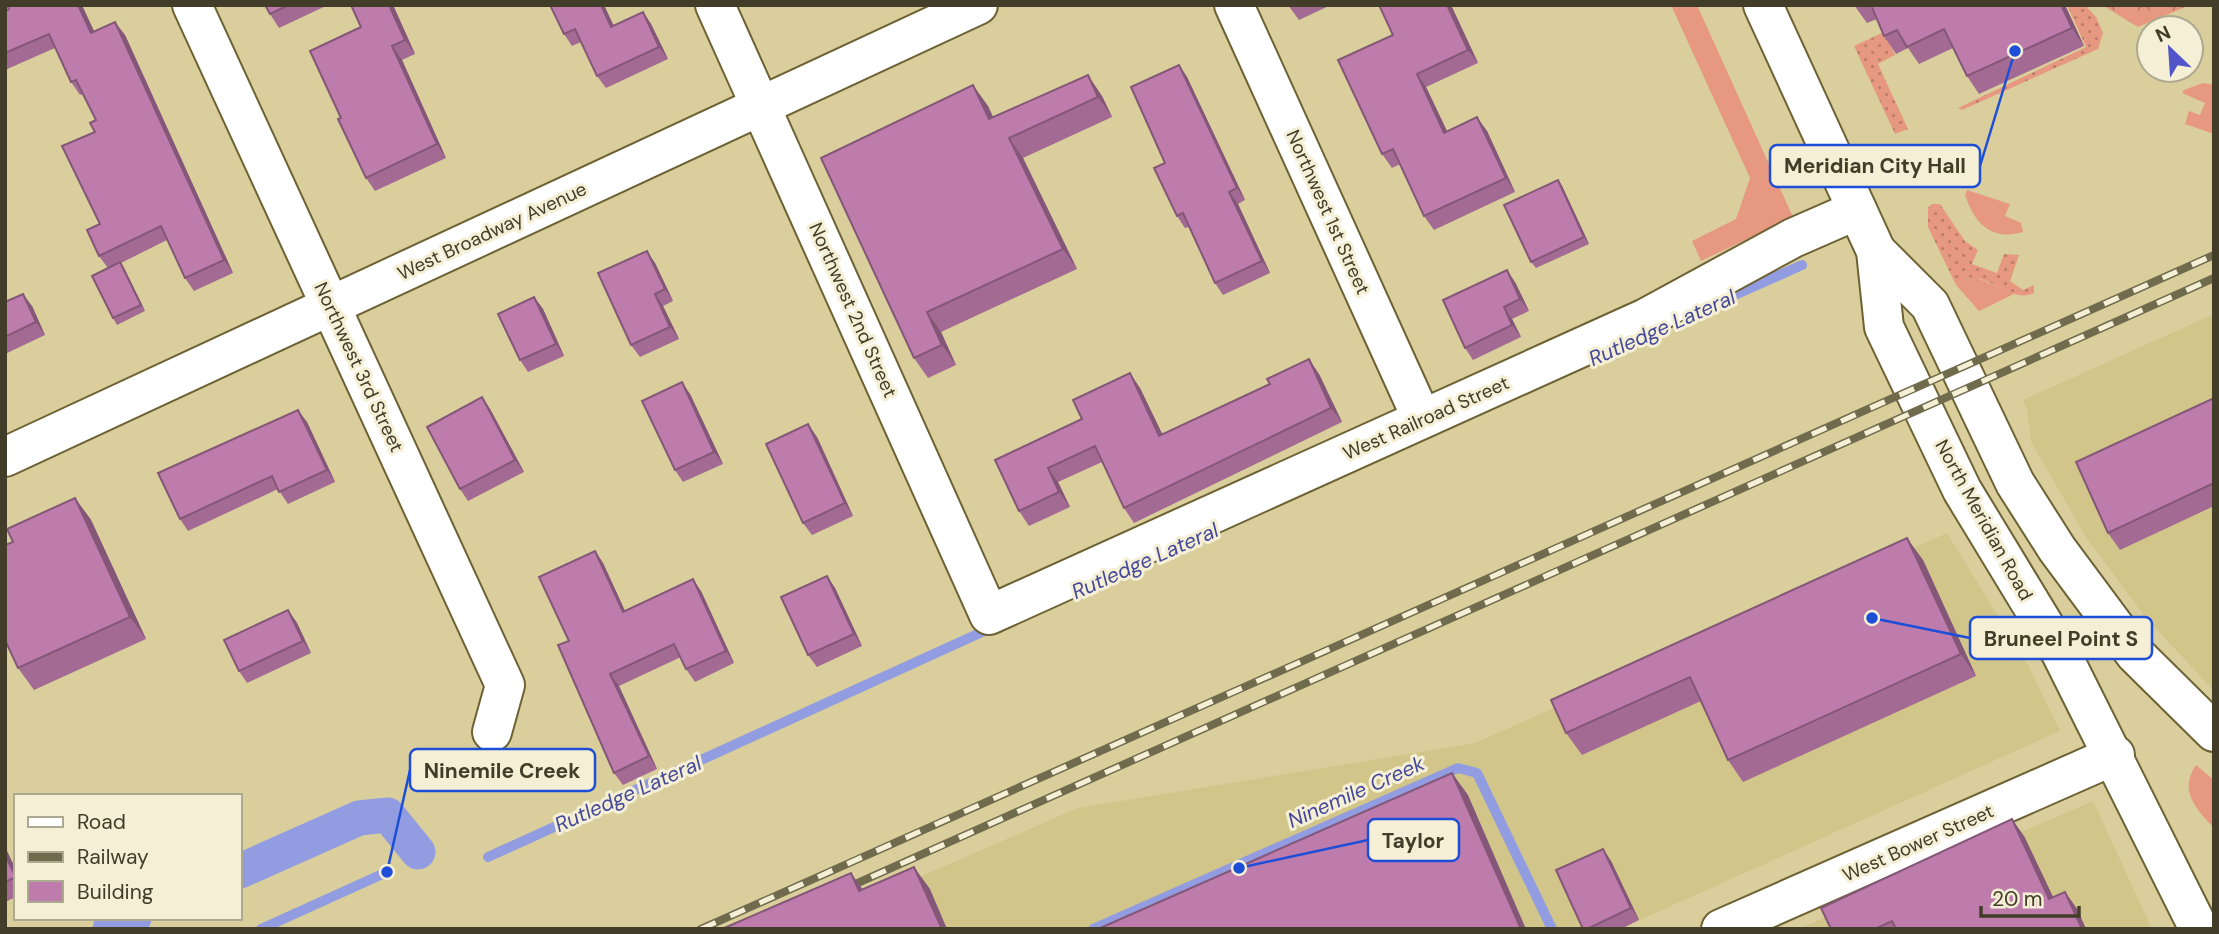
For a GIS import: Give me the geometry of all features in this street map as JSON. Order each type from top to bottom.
[{"type":"street","name":"Northwest 3rd Street","points":[[192,5],[505,685],[492,732]]},
{"type":"street","name":"Northwest 2nd Street","points":[[715,5],[989,615]]},
{"type":"street","name":"West Broadway Avenue","points":[[5,457],[978,5]]},
{"type":"street","name":"Northwest 1st Street","points":[[1234,5],[1422,419]]},
{"type":"street","name":"North Meridian Road","points":[[1763,5],[1876,251],[1884,327],[1889,340],[1962,490],[2061,653],[2115,755],[2199,929]]},
{"type":"street","name":"West Railroad Street","points":[[989,615],[1646,318],[1793,239],[1857,210]]},
{"type":"street","name":"North Meridian Road","points":[[1876,251],[1930,304],[2015,483],[2057,549],[2135,654],[2211,725]]},
{"type":"street","name":"West Bower Street","points":[[1721,929],[2115,755]]},
{"type":"shaded area","points":[[2214,314],[2214,691],[2145,617],[2086,537],[2031,442],[2027,409],[2023,400]]},
{"type":"shaded area","points":[[1947,533],[2028,665],[2060,731],[1620,929],[800,929],[1078,808],[1475,743]]},
{"type":"shaded area","points":[[2093,801],[2152,929],[1798,929]]},
{"type":"green space","points":[[1671,5],[1697,5],[1793,217],[1701,261],[1692,241],[1736,219],[1750,178]]},
{"type":"green space","points":[[2067,5],[2085,5],[2096,17],[2103,33],[2098,49],[1962,110],[1958,108],[2086,47]]},
{"type":"green space","points":[[2102,5],[2190,5],[2169,14],[2135,14],[2135,25]]},
{"type":"green space","points":[[1884,32],[1895,55],[1878,64],[1908,129],[1895,134],[1854,46]]},
{"type":"green space","points":[[2200,84],[2214,85],[2214,134],[2185,124],[2189,111],[2200,115],[2205,103],[2182,93]]},
{"type":"green space","points":[[1967,190],[2010,204],[2005,216],[2021,223],[2023,232],[2002,234],[1986,228],[1969,205],[1965,195]]},
{"type":"green space","points":[[1932,204],[1940,204],[1965,241],[1978,250],[1972,264],[1997,273],[2004,254],[2019,255],[2010,281],[2023,290],[2034,285],[2034,293],[2014,294],[1975,278],[1965,279],[1956,285],[1928,227],[1928,208]]},
{"type":"green space","points":[[1975,277],[2014,294],[1979,311],[1956,285],[1961,280]]},
{"type":"green space","points":[[2196,765],[2214,780],[2214,828],[2196,807],[2189,792],[2191,774]]},
{"type":"building","points":[[7,5],[78,5],[91,33],[115,22],[224,260],[185,278],[161,226],[99,256],[87,230],[100,224],[62,146],[95,132],[90,123],[96,120],[76,80],[71,82],[49,34],[5,53],[5,11],[9,9]]},
{"type":"building","points":[[265,5],[289,5],[270,14]]},
{"type":"building","points":[[351,5],[389,5],[405,40],[392,46],[437,144],[366,178],[310,51],[361,27]]},
{"type":"building","points":[[550,5],[601,5],[611,27],[643,12],[659,47],[597,76],[575,29],[564,34]]},
{"type":"building","points":[[1379,5],[1447,5],[1468,50],[1417,74],[1444,133],[1477,117],[1506,178],[1424,216],[1393,149],[1382,154],[1338,60],[1393,35]]},
{"type":"building","points":[[1871,5],[2061,5],[2072,28],[1967,76],[1944,29],[1907,47],[1897,30],[1884,36]]},
{"type":"building","points":[[1179,65],[1237,188],[1229,192],[1262,261],[1215,283],[1183,213],[1177,216],[1154,168],[1165,163],[1131,87]]},
{"type":"building","points":[[1088,75],[1098,97],[1009,138],[1063,249],[927,312],[942,345],[914,358],[821,158],[973,85],[989,119]]},
{"type":"building","points":[[1558,180],[1584,237],[1531,262],[1504,205]]},
{"type":"building","points":[[647,251],[665,289],[655,294],[670,327],[631,345],[598,273]]},
{"type":"building","points":[[120,262],[141,305],[113,318],[92,276]]},
{"type":"building","points":[[1507,270],[1520,299],[1504,307],[1512,325],[1465,348],[1443,300]]},
{"type":"building","points":[[23,294],[36,322],[5,337],[5,302]]},
{"type":"building","points":[[534,297],[556,344],[520,360],[498,314]]},
{"type":"building","points":[[1309,359],[1331,408],[1124,508],[1095,446],[1048,468],[1059,492],[1019,511],[995,460],[1082,419],[1073,400],[1130,373],[1159,436],[1270,384],[1267,379]]},
{"type":"building","points":[[682,382],[714,452],[675,470],[642,401]]},
{"type":"building","points":[[482,397],[515,460],[460,489],[427,427]]},
{"type":"building","points":[[2214,398],[2214,483],[2108,533],[2076,462]]},
{"type":"building","points":[[298,410],[327,470],[279,492],[272,476],[180,519],[158,473]]},
{"type":"building","points":[[808,424],[845,503],[803,523],[766,444]]},
{"type":"building","points":[[75,498],[130,617],[18,668],[5,640],[5,545],[13,542],[7,529]]},
{"type":"building","points":[[1907,538],[1961,654],[1728,760],[1690,677],[1566,733],[1551,700]]},
{"type":"building","points":[[595,551],[623,612],[693,579],[726,651],[686,669],[674,644],[610,674],[649,756],[614,773],[558,645],[569,641],[539,577]]},
{"type":"building","points":[[827,576],[854,634],[808,655],[781,597]]},
{"type":"building","points":[[288,610],[303,641],[239,671],[224,640]]},
{"type":"building","points":[[1452,773],[1521,929],[1098,929]]},
{"type":"building","points":[[2012,819],[2049,899],[2065,892],[2082,929],[1896,929],[1892,921],[1875,929],[1831,929],[1821,908]]},
{"type":"building","points":[[1603,849],[1631,908],[1583,929],[1556,870]]},
{"type":"building","points":[[5,855],[14,878],[5,882]]},
{"type":"building","points":[[914,867],[942,929],[722,929],[851,873],[859,891]]},
{"type":"waterway","name":"Rutledge Lateral","points":[[1690,315],[1802,265]]},
{"type":"waterway","name":"Rutledge Lateral","points":[[488,857],[993,627]]},
{"type":"waterway","name":"Ninemile Creek","points":[[1093,929],[1458,768],[1477,773],[1552,929]]},
{"type":"waterway","name":"Rutledge Lateral","points":[[242,870],[359,818],[388,815],[418,852]]},
{"type":"waterway","name":"Ninemile Creek","points":[[261,929],[387,872]]},
{"type":"waterway","name":"Rutledge Lateral","points":[[110,929],[130,920]]},
{"type":"railway","points":[[701,929],[2214,255]]},
{"type":"railway","points":[[842,890],[2214,278]]},
{"type":"place","name":"Meridian City Hall","points":[[2015,51]]},
{"type":"place","name":"Bruneel Point S","points":[[1872,618]]},
{"type":"place","name":"Taylor","points":[[1239,868]]},
{"type":"place","name":"Ninemile Creek","points":[[387,872]]}]
